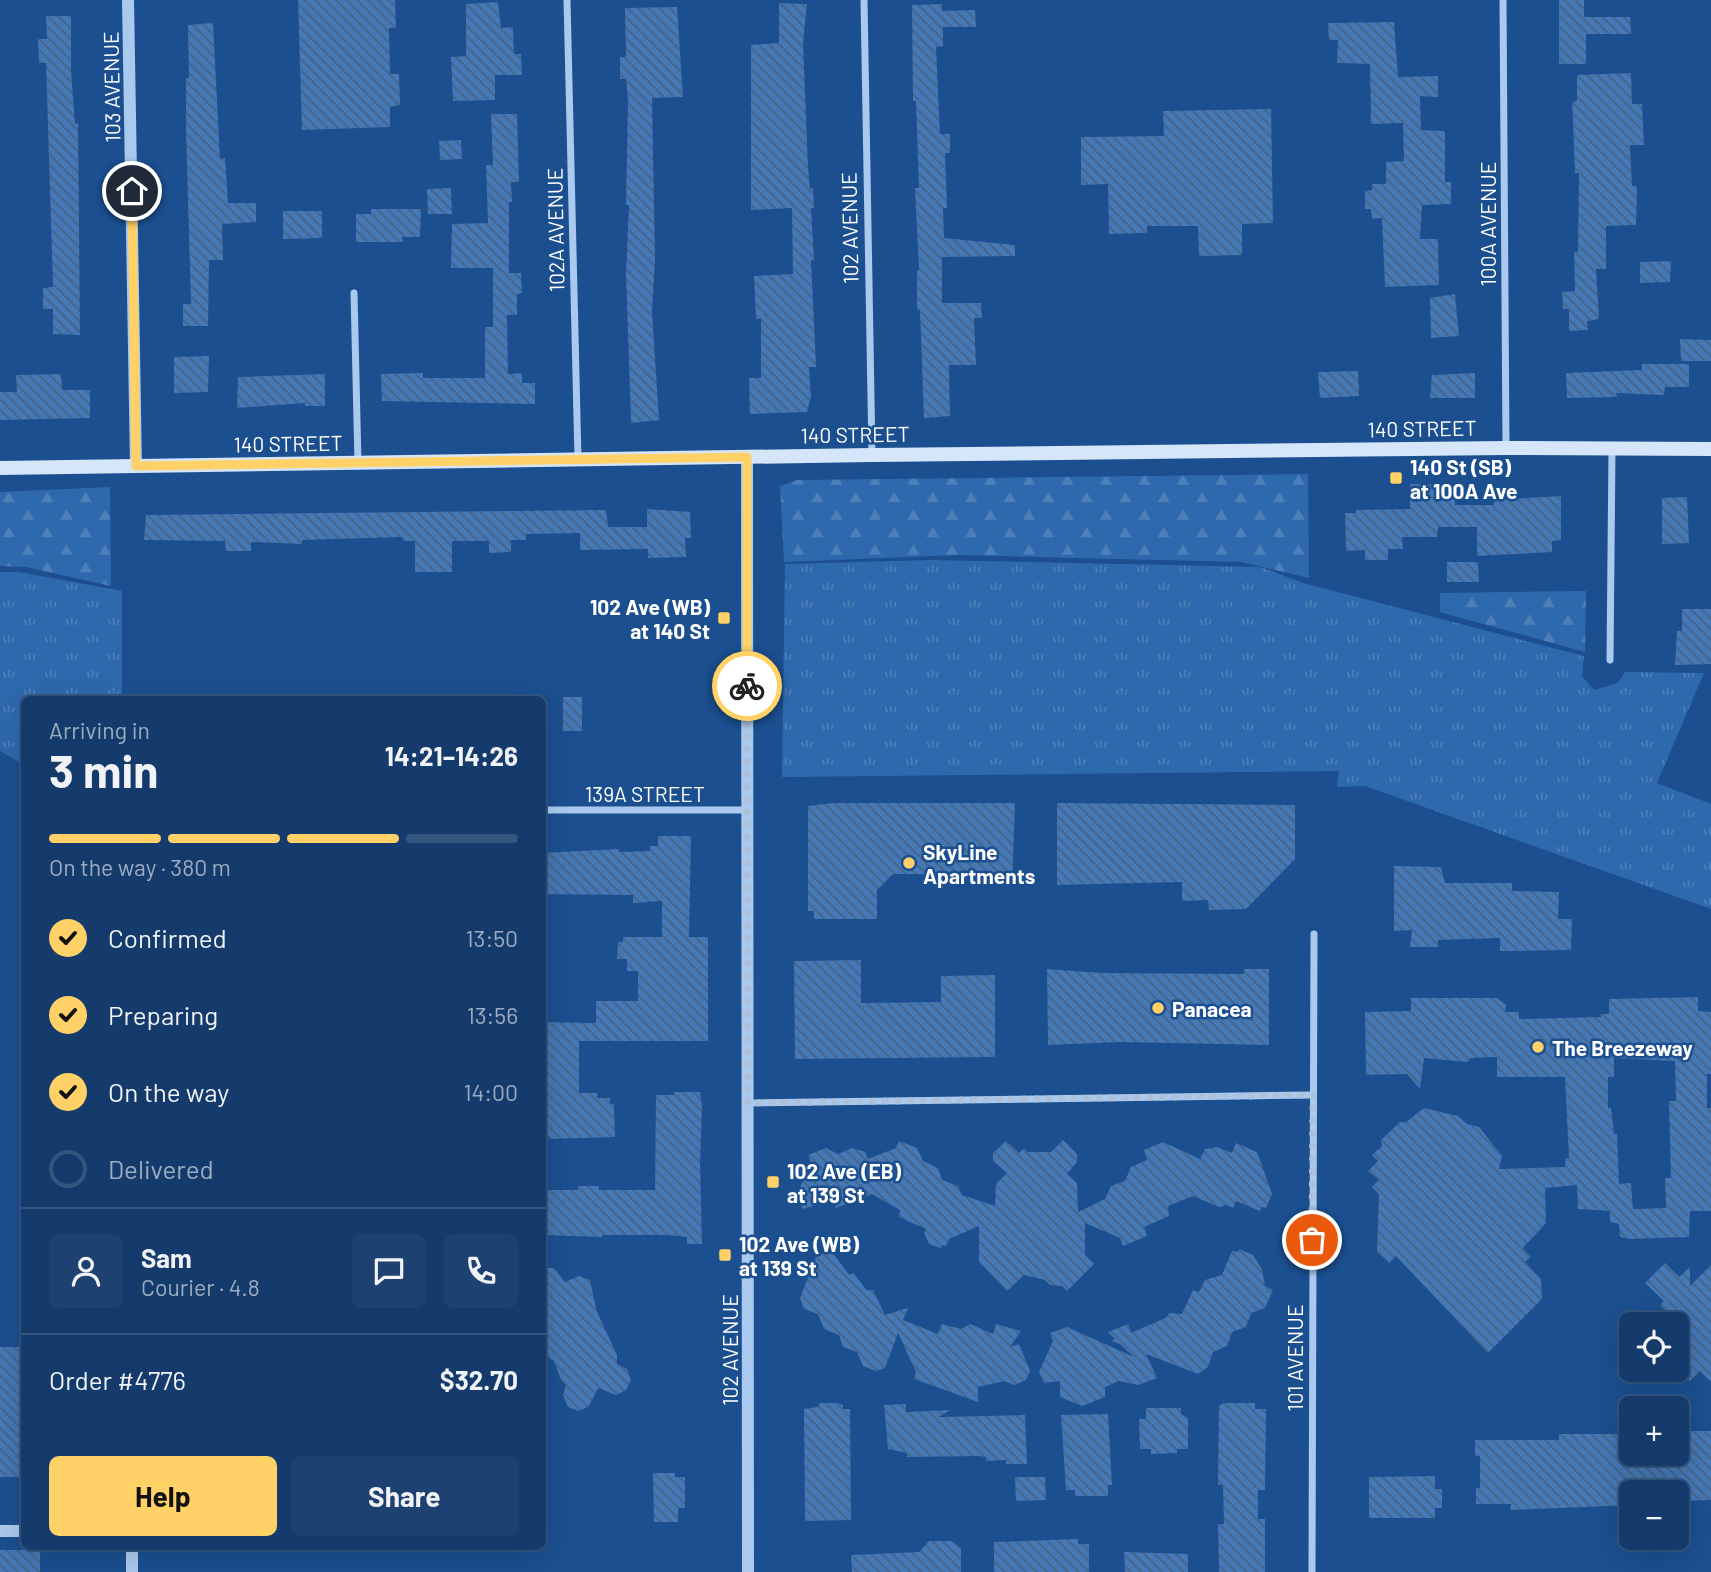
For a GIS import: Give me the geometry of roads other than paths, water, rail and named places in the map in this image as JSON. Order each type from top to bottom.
[{"type":"main road","name":"140 STREET","points":[[0,468],[872,455],[1506,448],[1711,449]]},
{"type":"street","name":"103 AVENUE","points":[[128,0],[136,466]]},
{"type":"street","name":"102A AVENUE","points":[[567,0],[578,459]]},
{"type":"street","name":"102 AVENUE","points":[[864,0],[872,455]]},
{"type":"street","name":"100A AVENUE","points":[[1503,0],[1506,448]]},
{"type":"street","points":[[354,293],[358,463]]},
{"type":"street","points":[[1611,660],[1612,450]]},
{"type":"street","name":"102 AVENUE","points":[[747,457],[748,1572]]},
{"type":"street","name":"139A STREET","points":[[546,810],[747,810]]},
{"type":"street","name":"101 AVENUE","points":[[1312,1572],[1314,934]]},
{"type":"street","points":[[748,1103],[1313,1095]]},
{"type":"street","points":[[0,1531],[21,1531]]},
{"type":"street","points":[[132,1550],[132,1572]]},
{"type":"place","name":"140 St (SB) at 100A Ave","points":[[1396,478]]},
{"type":"place","name":"102 Ave (WB) at 140 St","points":[[724,618]]},
{"type":"place","name":"SkyLine Apartments","points":[[909,863]]},
{"type":"place","name":"Panacea","points":[[1158,1008]]},
{"type":"place","name":"The Breezeway","points":[[1538,1047]]},
{"type":"place","name":"102 Ave (EB) at 139 St","points":[[773,1182]]},
{"type":"place","name":"102 Ave (WB) at 139 St","points":[[725,1255]]}]
